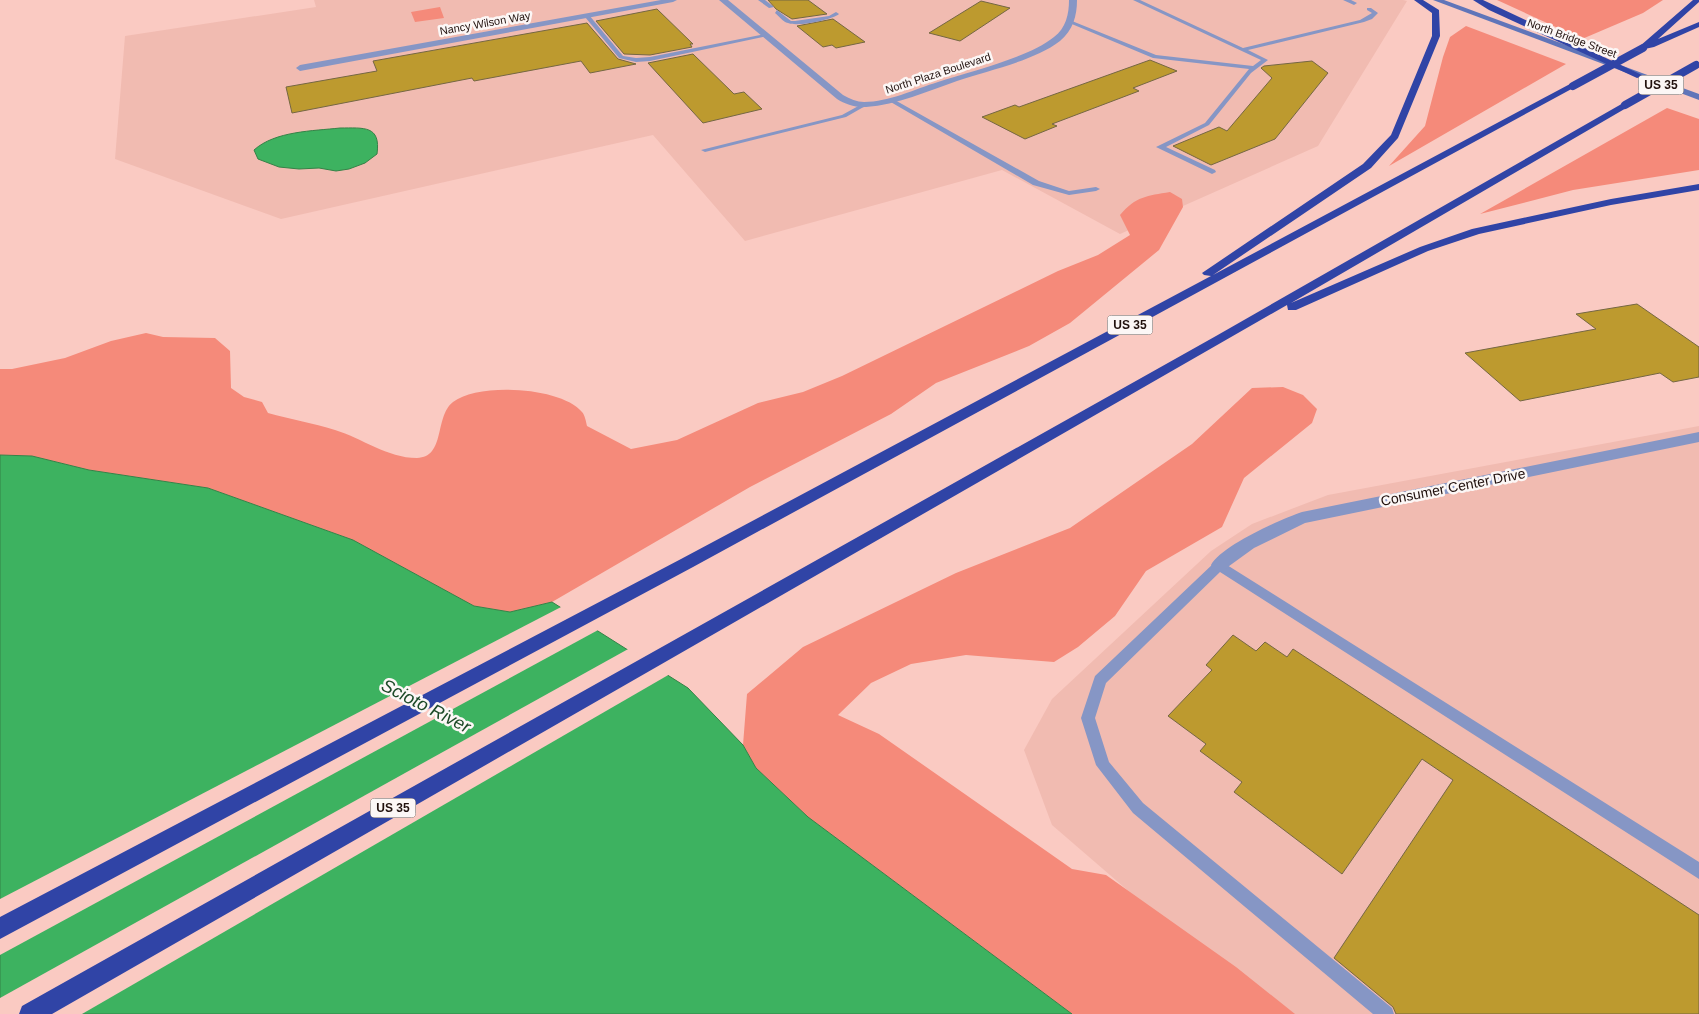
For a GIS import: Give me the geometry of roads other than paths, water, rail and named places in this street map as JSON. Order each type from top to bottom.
[{"type":"highway","points":[[1123,329],[1367,166],[1395,136],[1436,36],[1436,12],[1418,0]]},
{"type":"highway","points":[[1477,0],[1640,76]]},
{"type":"highway","points":[[1643,48],[1697,0]]},
{"type":"highway","name":"US 35","points":[[0,928],[687,563],[1643,48],[1699,24]]},
{"type":"highway","name":"US 35","points":[[30,1014],[1220,339],[1698,64]]},
{"type":"highway","points":[[1220,339],[1424,249],[1476,231],[1566,210],[1699,187]]},
{"type":"main road","name":"North Bridge Street","points":[[1436,0],[1699,97]]},
{"type":"street","name":"Nancy Wilson Way","points":[[300,68],[673,0]]},
{"type":"street","name":"North Plaza Boulevard","points":[[723,0],[840,97],[849,102],[864,105],[891,100],[1033,53],[1057,39],[1067,30],[1070,22]]},
{"type":"street","points":[[1070,22],[1073,0]]},
{"type":"street","name":"Consumer Center Drive","points":[[1219,566],[1233,553],[1251,541],[1302,518],[1699,438]]},
{"type":"lane","points":[[762,0],[770,7]]},
{"type":"lane","points":[[1136,0],[1265,60],[1254,68],[1207,124],[1160,147],[1212,172]]},
{"type":"lane","points":[[1346,0],[1354,3]]},
{"type":"lane","points":[[1242,50],[1362,21],[1370,18],[1375,13],[1369,9]]},
{"type":"lane","points":[[777,12],[789,22],[796,24],[831,17],[836,14]]},
{"type":"lane","points":[[588,16],[621,57],[636,60],[650,59],[765,36]]},
{"type":"lane","points":[[1070,22],[1155,57],[1254,68]]},
{"type":"lane","points":[[891,100],[1036,183],[1068,193],[1096,189]]},
{"type":"lane","points":[[705,150],[844,116],[864,105]]},
{"type":"lane","points":[[1386,1014],[1138,808],[1103,765],[1088,718],[1100,680],[1219,566],[1699,871]]},
{"type":"water","points":[[340,128],[369,130],[376,138],[378,145],[377,154],[365,163],[349,169],[336,171],[319,168],[279,167],[258,159],[254,150],[272,139],[283,135]]},
{"type":"water","name":"Scioto River","points":[[0,455],[32,456],[89,470],[208,488],[353,540],[474,606],[510,612],[552,602],[688,688],[743,745],[756,768],[808,817],[1072,1014],[0,1014]]}]
